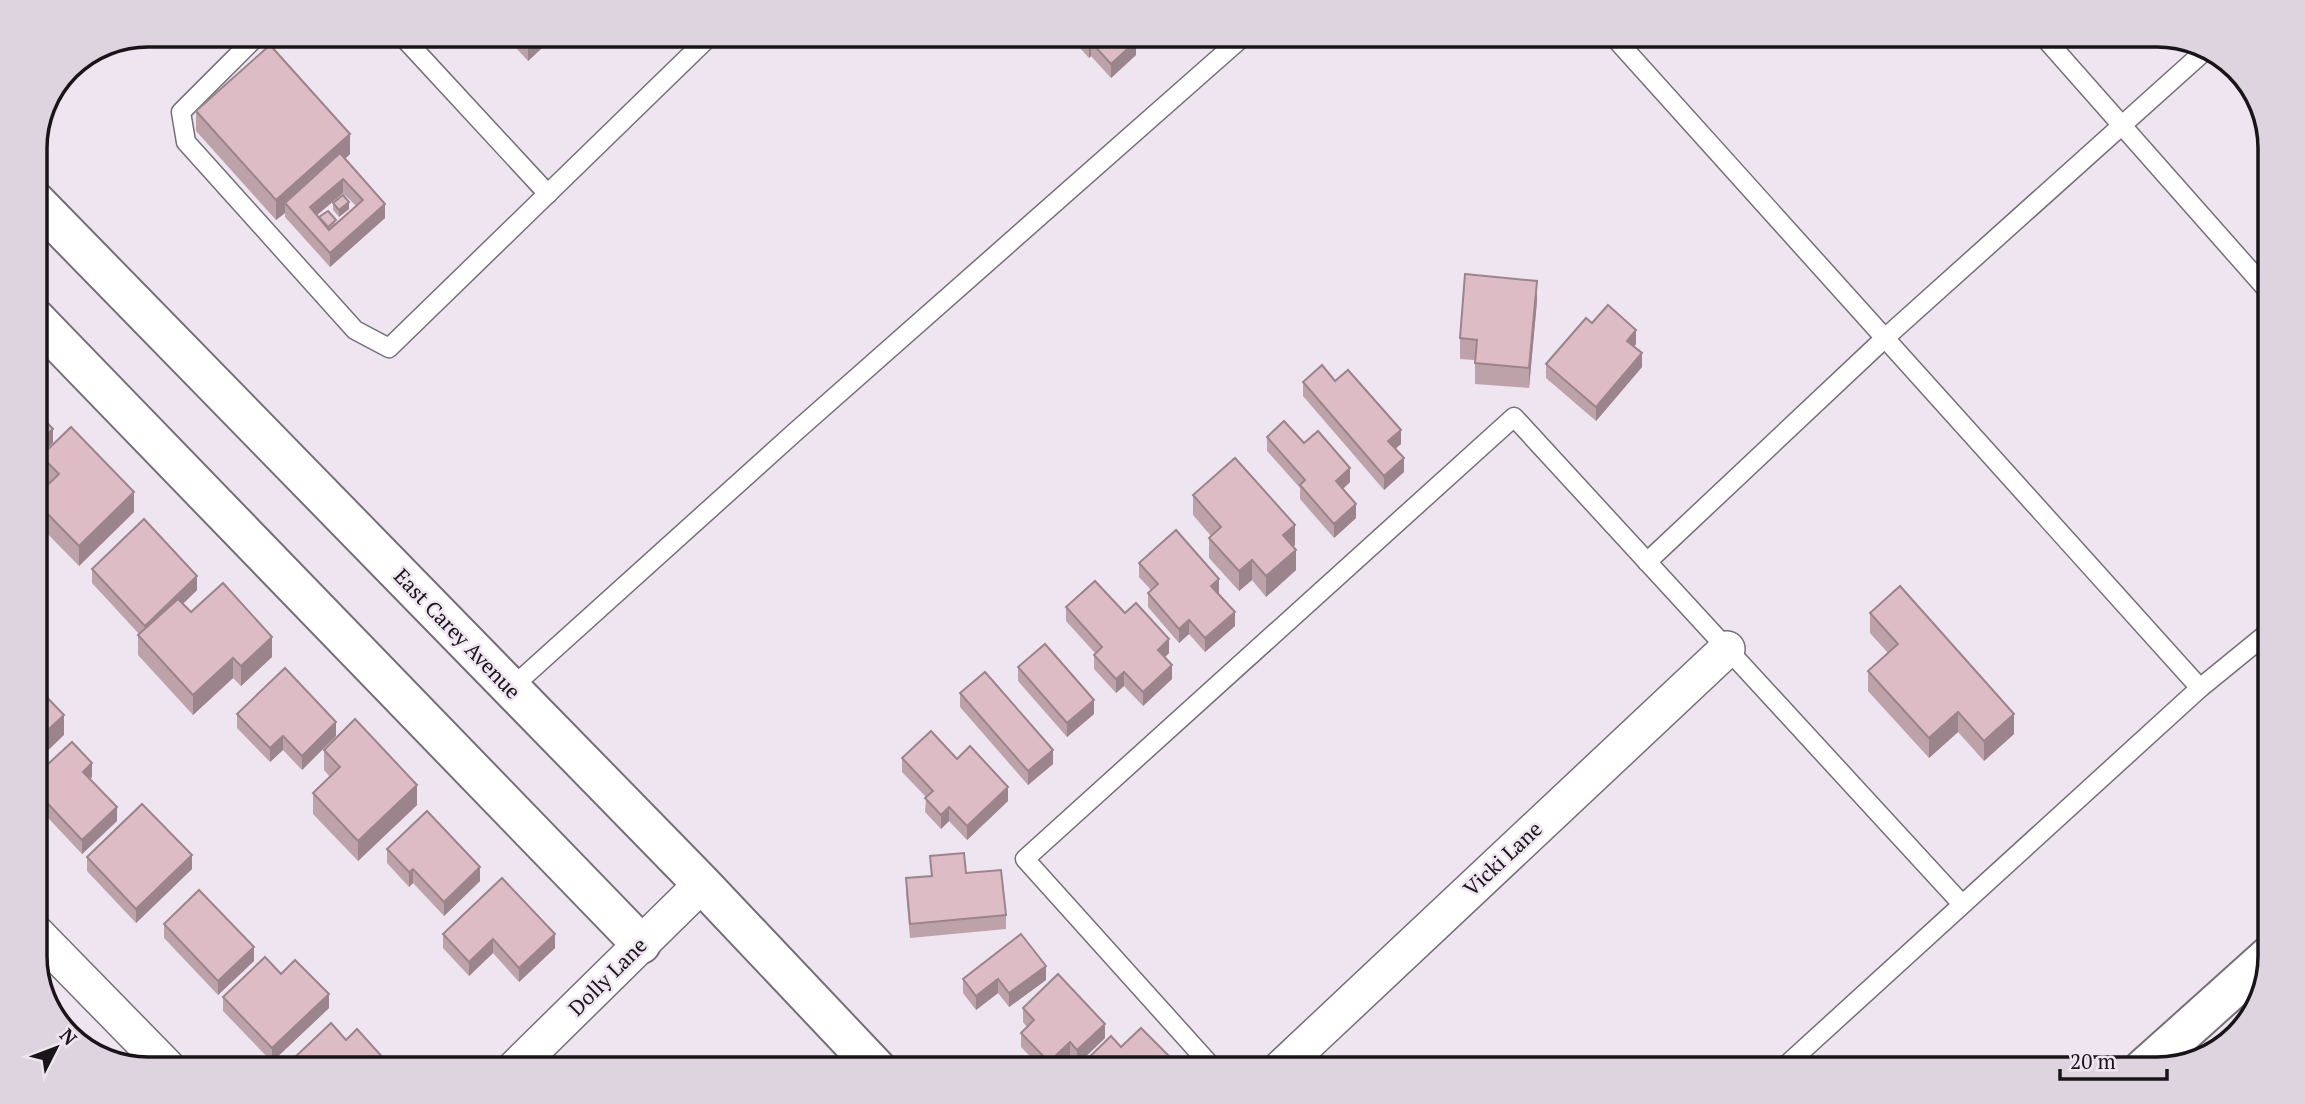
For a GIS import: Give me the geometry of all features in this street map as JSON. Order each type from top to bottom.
[{"type":"main road","name":"East Carey Avenue","points":[[47,213],[702,884],[866,1057]]},
{"type":"main road","points":[[47,330],[641,944]]},
{"type":"main road","points":[[2156,1057],[2257,967]]},
{"type":"street","name":"Vicki Lane","points":[[1293,1057],[1727,649]]},
{"type":"street","name":"Dolly Lane","points":[[526,1057],[702,884]]},
{"type":"street","points":[[47,944],[157,1057]]},
{"type":"lane","points":[[246,47],[181,112],[186,142],[355,330],[389,348],[699,47]]},
{"type":"lane","points":[[412,47],[548,194]]},
{"type":"lane","points":[[510,689],[763,460],[1231,47]]},
{"type":"lane","points":[[1623,47],[2200,688]]},
{"type":"lane","points":[[2052,47],[2258,280]]},
{"type":"lane","points":[[1647,562],[1885,338],[2198,57]]},
{"type":"lane","points":[[1203,1057],[1025,859],[1514,417],[1961,903]]},
{"type":"lane","points":[[1795,1057],[2200,688],[2258,641]]},
{"type":"building","points":[[268,47],[272,47],[350,134],[276,200],[196,111]]},
{"type":"building","points":[[1096,47],[1129,47],[1111,64]]},
{"type":"building","points":[[340,153],[385,204],[330,253],[285,203]],"holes":[[[343,179],[363,200],[329,230],[310,207]]]},
{"type":"building","points":[[343,195],[349,202],[339,210],[333,203]]},
{"type":"building","points":[[328,211],[336,220],[328,227],[319,217]]},
{"type":"building","points":[[1465,274],[1537,281],[1529,368],[1475,363],[1477,340],[1460,338]]},
{"type":"building","points":[[1608,305],[1636,330],[1627,341],[1642,353],[1596,407],[1546,364],[1586,318],[1592,323]]},
{"type":"building","points":[[1322,365],[1335,381],[1348,370],[1401,430],[1388,441],[1404,458],[1384,476],[1303,382]]},
{"type":"building","points":[[1284,421],[1304,443],[1318,431],[1350,468],[1336,481],[1356,504],[1334,524],[1300,485],[1305,480],[1267,437]]},
{"type":"building","points":[[47,423],[53,429],[47,435]]},
{"type":"building","points":[[71,427],[134,492],[79,546],[47,513],[47,486],[59,474],[47,462],[47,450]]},
{"type":"building","points":[[1235,458],[1295,525],[1283,535],[1296,550],[1266,576],[1252,560],[1239,571],[1209,538],[1221,527],[1193,495]]},
{"type":"building","points":[[144,519],[197,576],[145,626],[92,569]]},
{"type":"building","points":[[1176,530],[1219,579],[1211,586],[1235,612],[1205,638],[1189,620],[1179,629],[1148,593],[1158,584],[1139,563]]},
{"type":"building","points":[[1095,581],[1125,613],[1136,603],[1169,639],[1158,650],[1172,665],[1143,692],[1124,672],[1116,679],[1094,655],[1102,647],[1066,607]]},
{"type":"building","points":[[223,583],[272,637],[241,666],[233,658],[193,695],[138,635],[178,599],[191,612]]},
{"type":"building","points":[[1900,586],[2014,714],[1984,741],[1958,712],[1929,738],[1868,671],[1898,644],[1870,613]]},
{"type":"building","points":[[1045,644],[1094,700],[1067,723],[1018,667]]},
{"type":"building","points":[[285,668],[336,722],[302,756],[283,736],[270,748],[237,714]]},
{"type":"building","points":[[985,672],[1053,750],[1028,771],[960,693]]},
{"type":"building","points":[[47,697],[64,715],[47,731]]},
{"type":"building","points":[[355,719],[417,785],[358,841],[313,793],[340,767],[324,750]]},
{"type":"building","points":[[931,731],[957,759],[970,746],[1008,787],[967,826],[949,807],[941,815],[925,798],[933,791],[902,758]]},
{"type":"building","points":[[72,742],[92,763],[83,772],[117,807],[82,840],[47,803],[47,765]]},
{"type":"building","points":[[142,804],[192,855],[136,909],[87,857]]},
{"type":"building","points":[[427,811],[480,867],[444,902],[413,869],[409,872],[387,849]]},
{"type":"building","points":[[964,853],[966,873],[1001,870],[1006,915],[910,924],[906,878],[932,876],[930,856]]},
{"type":"building","points":[[502,878],[555,934],[519,968],[493,939],[469,962],[443,934]]},
{"type":"building","points":[[199,890],[254,947],[218,981],[164,924]]},
{"type":"building","points":[[1021,934],[1046,966],[1009,993],[998,979],[976,996],[963,979]]},
{"type":"building","points":[[265,957],[281,974],[295,960],[329,994],[272,1048],[223,997]]},
{"type":"building","points":[[1058,974],[1105,1024],[1077,1050],[1070,1042],[1054,1057],[1044,1057],[1021,1033],[1034,1020],[1023,1008]]},
{"type":"building","points":[[331,1023],[346,1040],[357,1029],[382,1057],[295,1057]]},
{"type":"building","points":[[1141,1028],[1169,1056],[1089,1057],[1111,1036],[1121,1047]]}]
